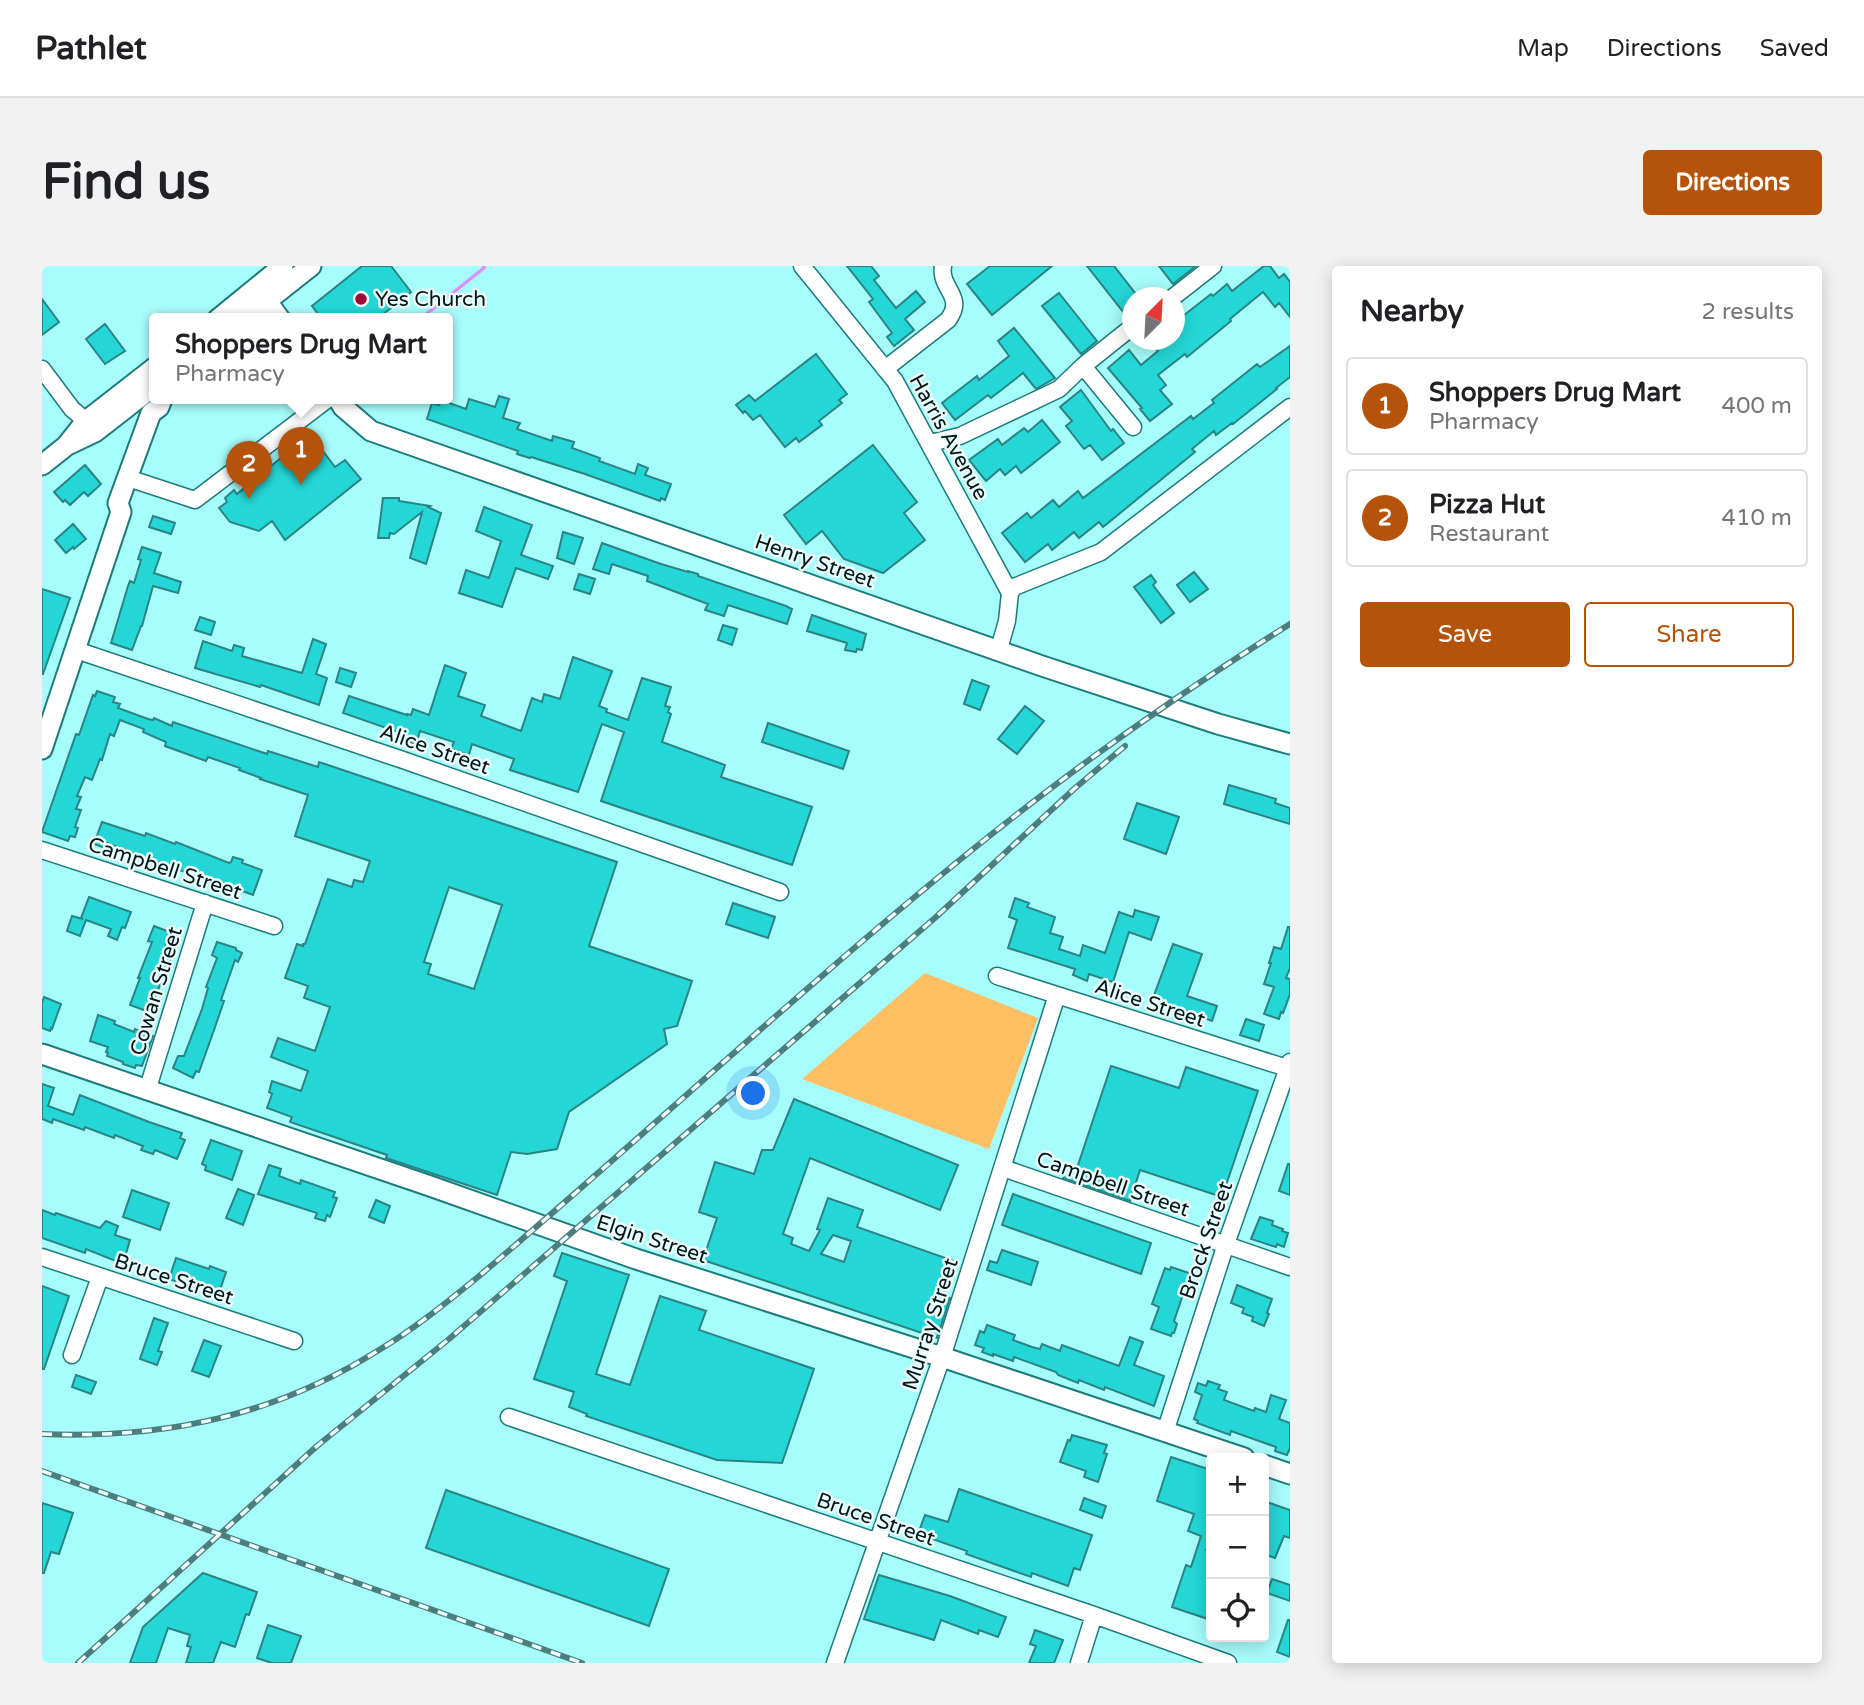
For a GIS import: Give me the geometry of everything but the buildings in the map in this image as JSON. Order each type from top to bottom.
[{"type":"main road","points":[[248,313],[283,266]]},
{"type":"main road","points":[[229,313],[311,266]]},
{"type":"main road","points":[[262,294],[276,313]]},
{"type":"main road","points":[[66,446],[86,421],[149,372]]},
{"type":"main road","points":[[42,465],[66,446],[95,432],[149,390]]},
{"type":"main road","points":[[42,750],[121,512],[118,502],[151,412],[159,404]]},
{"type":"main road","points":[[121,512],[129,506],[160,416],[160,404]]},
{"type":"main road","name":"Henry Street","points":[[341,404],[371,431],[1042,666],[1218,724],[1290,744]]},
{"type":"main road","name":"Elgin Street","points":[[44,1054],[636,1259],[1229,1453]]},
{"type":"main road","points":[[1269,1467],[1290,1474]]},
{"type":"street","name":"Harris Avenue","points":[[802,266],[895,381],[1010,593]]},
{"type":"street","points":[[885,369],[948,320],[954,312],[956,301],[942,276],[943,266]]},
{"type":"street","points":[[1185,288],[1213,266]]},
{"type":"street","points":[[930,443],[960,436],[1059,389],[1122,335]]},
{"type":"street","points":[[1083,366],[1133,427]]},
{"type":"street","points":[[42,369],[72,408],[86,421]]},
{"type":"street","points":[[137,481],[195,500],[321,404]]},
{"type":"street","points":[[999,649],[1007,621],[1010,593],[1014,587],[1101,552],[1290,407]]},
{"type":"street","name":"Alice Street","points":[[76,650],[403,760],[780,892]]},
{"type":"street","name":"Campbell Street","points":[[42,850],[274,926]]},
{"type":"street","name":"Cowan Street","points":[[147,1091],[205,903]]},
{"type":"street","name":"Alice Street","points":[[997,976],[1289,1067]]},
{"type":"street","name":"Murray Street","points":[[835,1663],[942,1357],[1057,995]]},
{"type":"street","name":"Brock Street","points":[[1165,1432],[1226,1244],[1289,1067]]},
{"type":"street","name":"Campbell Street","points":[[1003,1168],[1290,1267]]},
{"type":"street","name":"Bruce Street","points":[[42,1257],[293,1340]]},
{"type":"street","points":[[72,1355],[100,1277]]},
{"type":"street","name":"Bruce Street","points":[[509,1417],[1228,1663]]},
{"type":"street","points":[[1079,1663],[1094,1615]]},
{"type":"shaded area","points":[[925,973],[1038,1018],[989,1149],[802,1079]]},
{"type":"waterway","points":[[428,313],[484,266]]},
{"type":"railway","points":[[42,1434],[132,1432],[217,1419],[299,1392],[339,1373],[392,1342],[478,1277],[843,958],[1006,823],[1125,734],[1290,624]]},
{"type":"railway","points":[[78,1663],[317,1446],[449,1339],[936,917],[1074,789],[1125,746]]},
{"type":"railway","points":[[42,1471],[582,1663]]},
{"type":"place","name":"Yes Church","points":[[361,299]]},
{"type":"place","name":"Shoppers Drug Mart","points":[[301,485]]},
{"type":"place","name":"Pizza Hut","points":[[249,499]]}]
